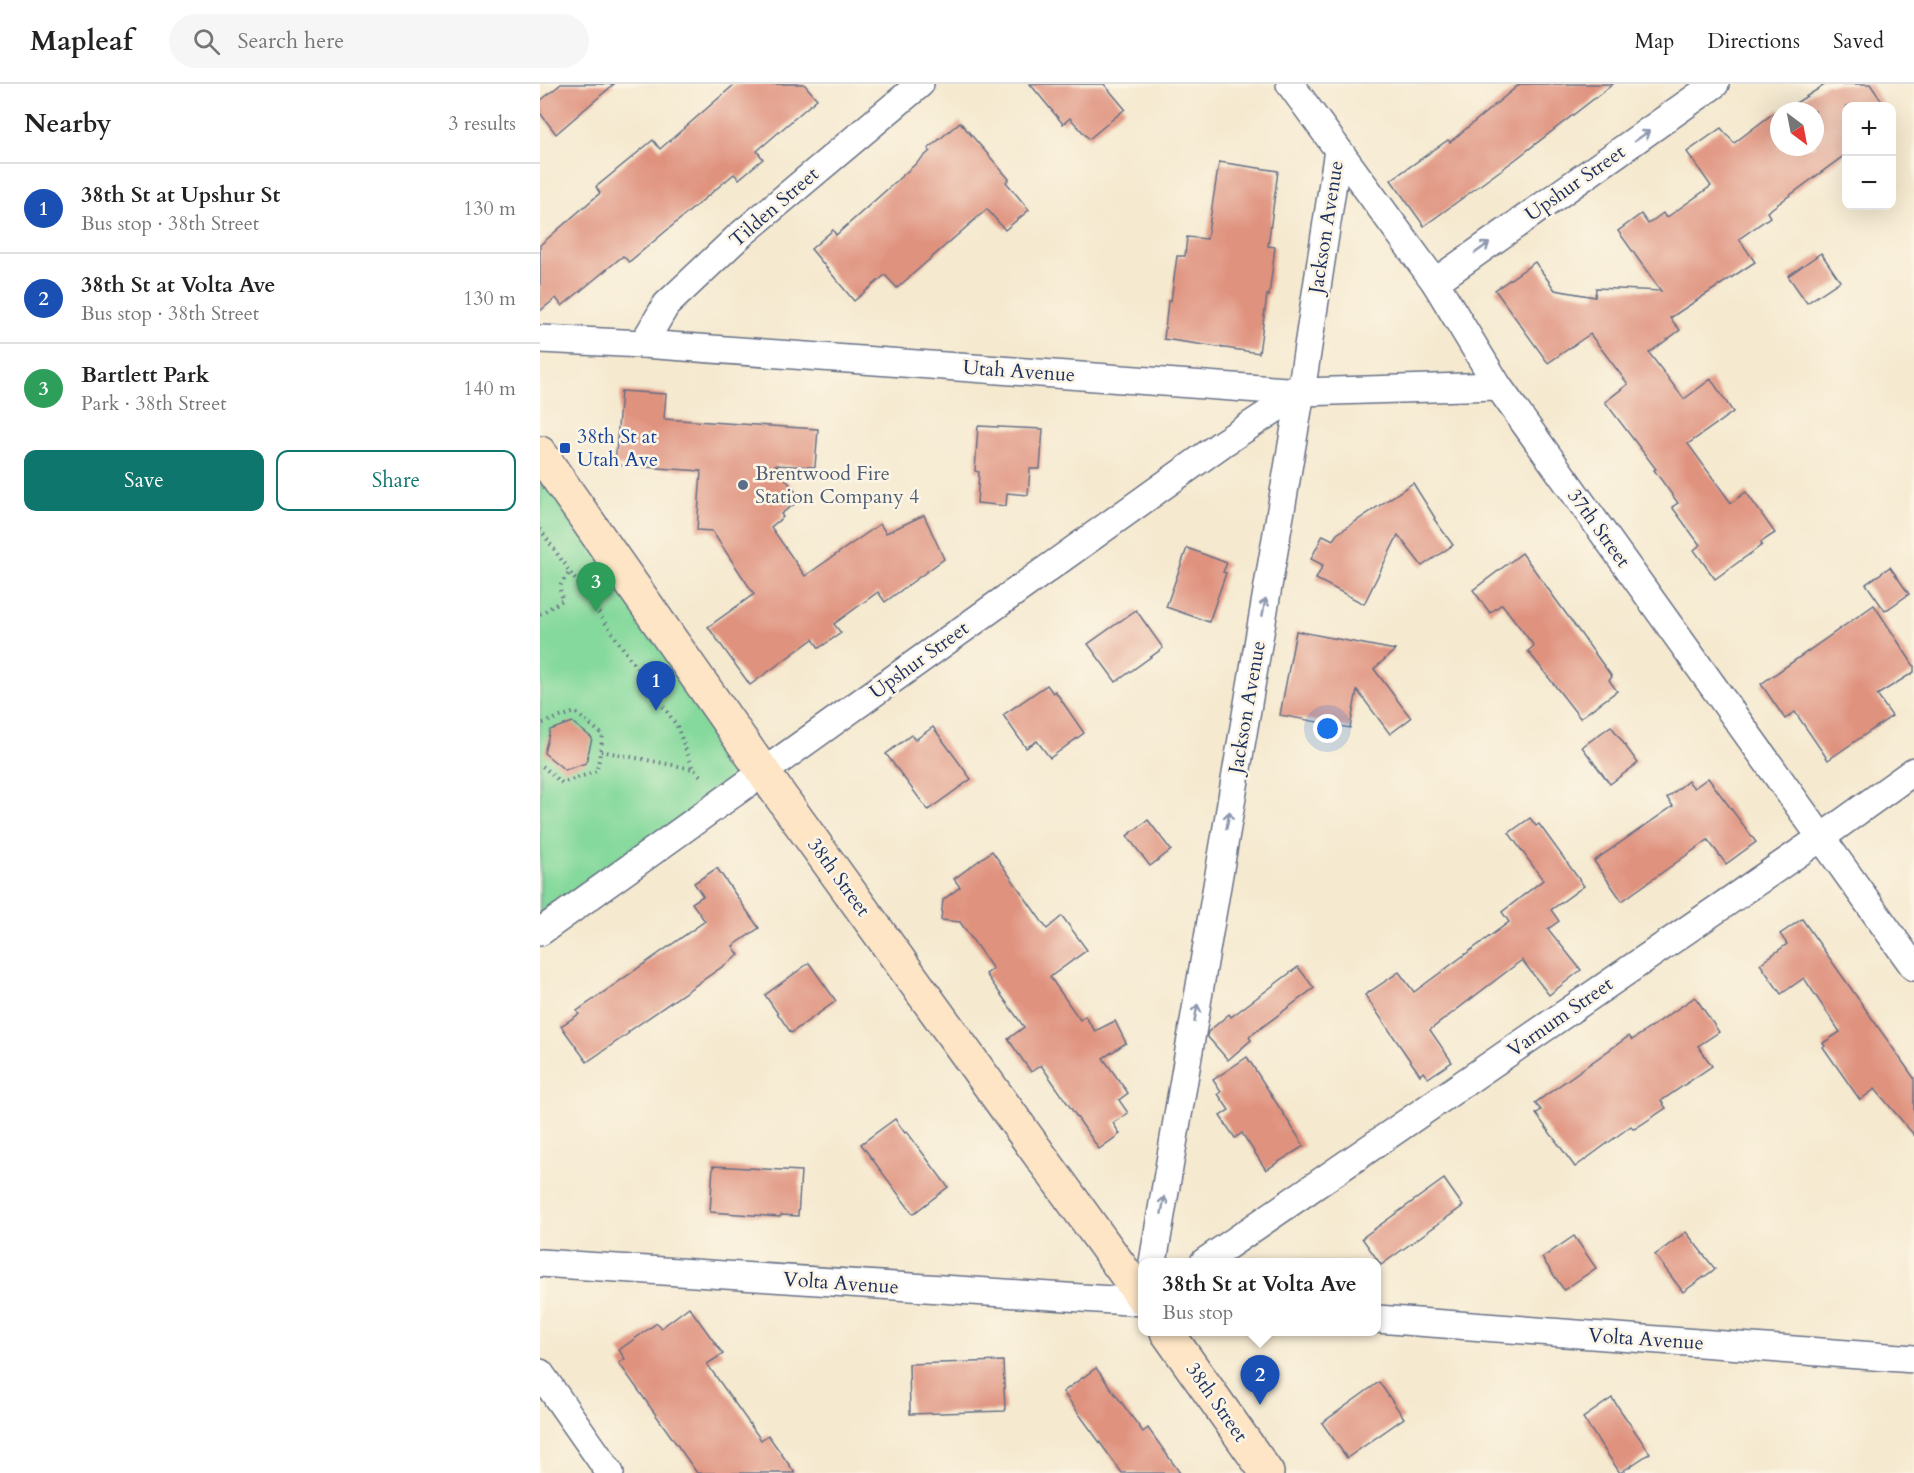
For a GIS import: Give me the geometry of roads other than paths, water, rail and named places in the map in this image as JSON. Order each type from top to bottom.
[{"type":"main road","name":"38th Street","points":[[540,453],[763,771],[1138,1293]]},
{"type":"main road","name":"38th Street","points":[[1170,1336],[1267,1473]]},
{"type":"street","name":"Tilden Street","points":[[643,344],[666,305],[738,237],[920,84]]},
{"type":"street","name":"37th Street","points":[[1290,84],[1435,282],[1498,386],[1914,968]]},
{"type":"street","name":"Upshur Street","points":[[1435,282],[1715,84]]},
{"type":"street","name":"Jackson Avenue","points":[[1154,1258],[1301,392],[1338,150]]},
{"type":"street","name":"Utah Avenue","points":[[540,339],[643,344],[1301,392],[1498,386]]},
{"type":"street","name":"Upshur Street","points":[[540,932],[1223,443],[1301,392]]},
{"type":"street","name":"Varnum Street","points":[[1211,1258],[1822,837],[1914,771]]},
{"type":"street","name":"Volta Avenue","points":[[540,1263],[1138,1300]]},
{"type":"street","name":"Volta Avenue","points":[[1381,1319],[1914,1359]]},
{"type":"street","points":[[540,1373],[610,1473]]},
{"type":"place","name":"38th St at Utah Ave","points":[[565,448]]},
{"type":"place","name":"Brentwood Fire Station Company 4","points":[[743,485]]},
{"type":"place","name":"Bartlett Park","points":[[596,612]]},
{"type":"place","name":"38th St at Upshur St","points":[[656,711]]},
{"type":"place","name":"38th St at Volta Ave","points":[[1260,1405]]}]
